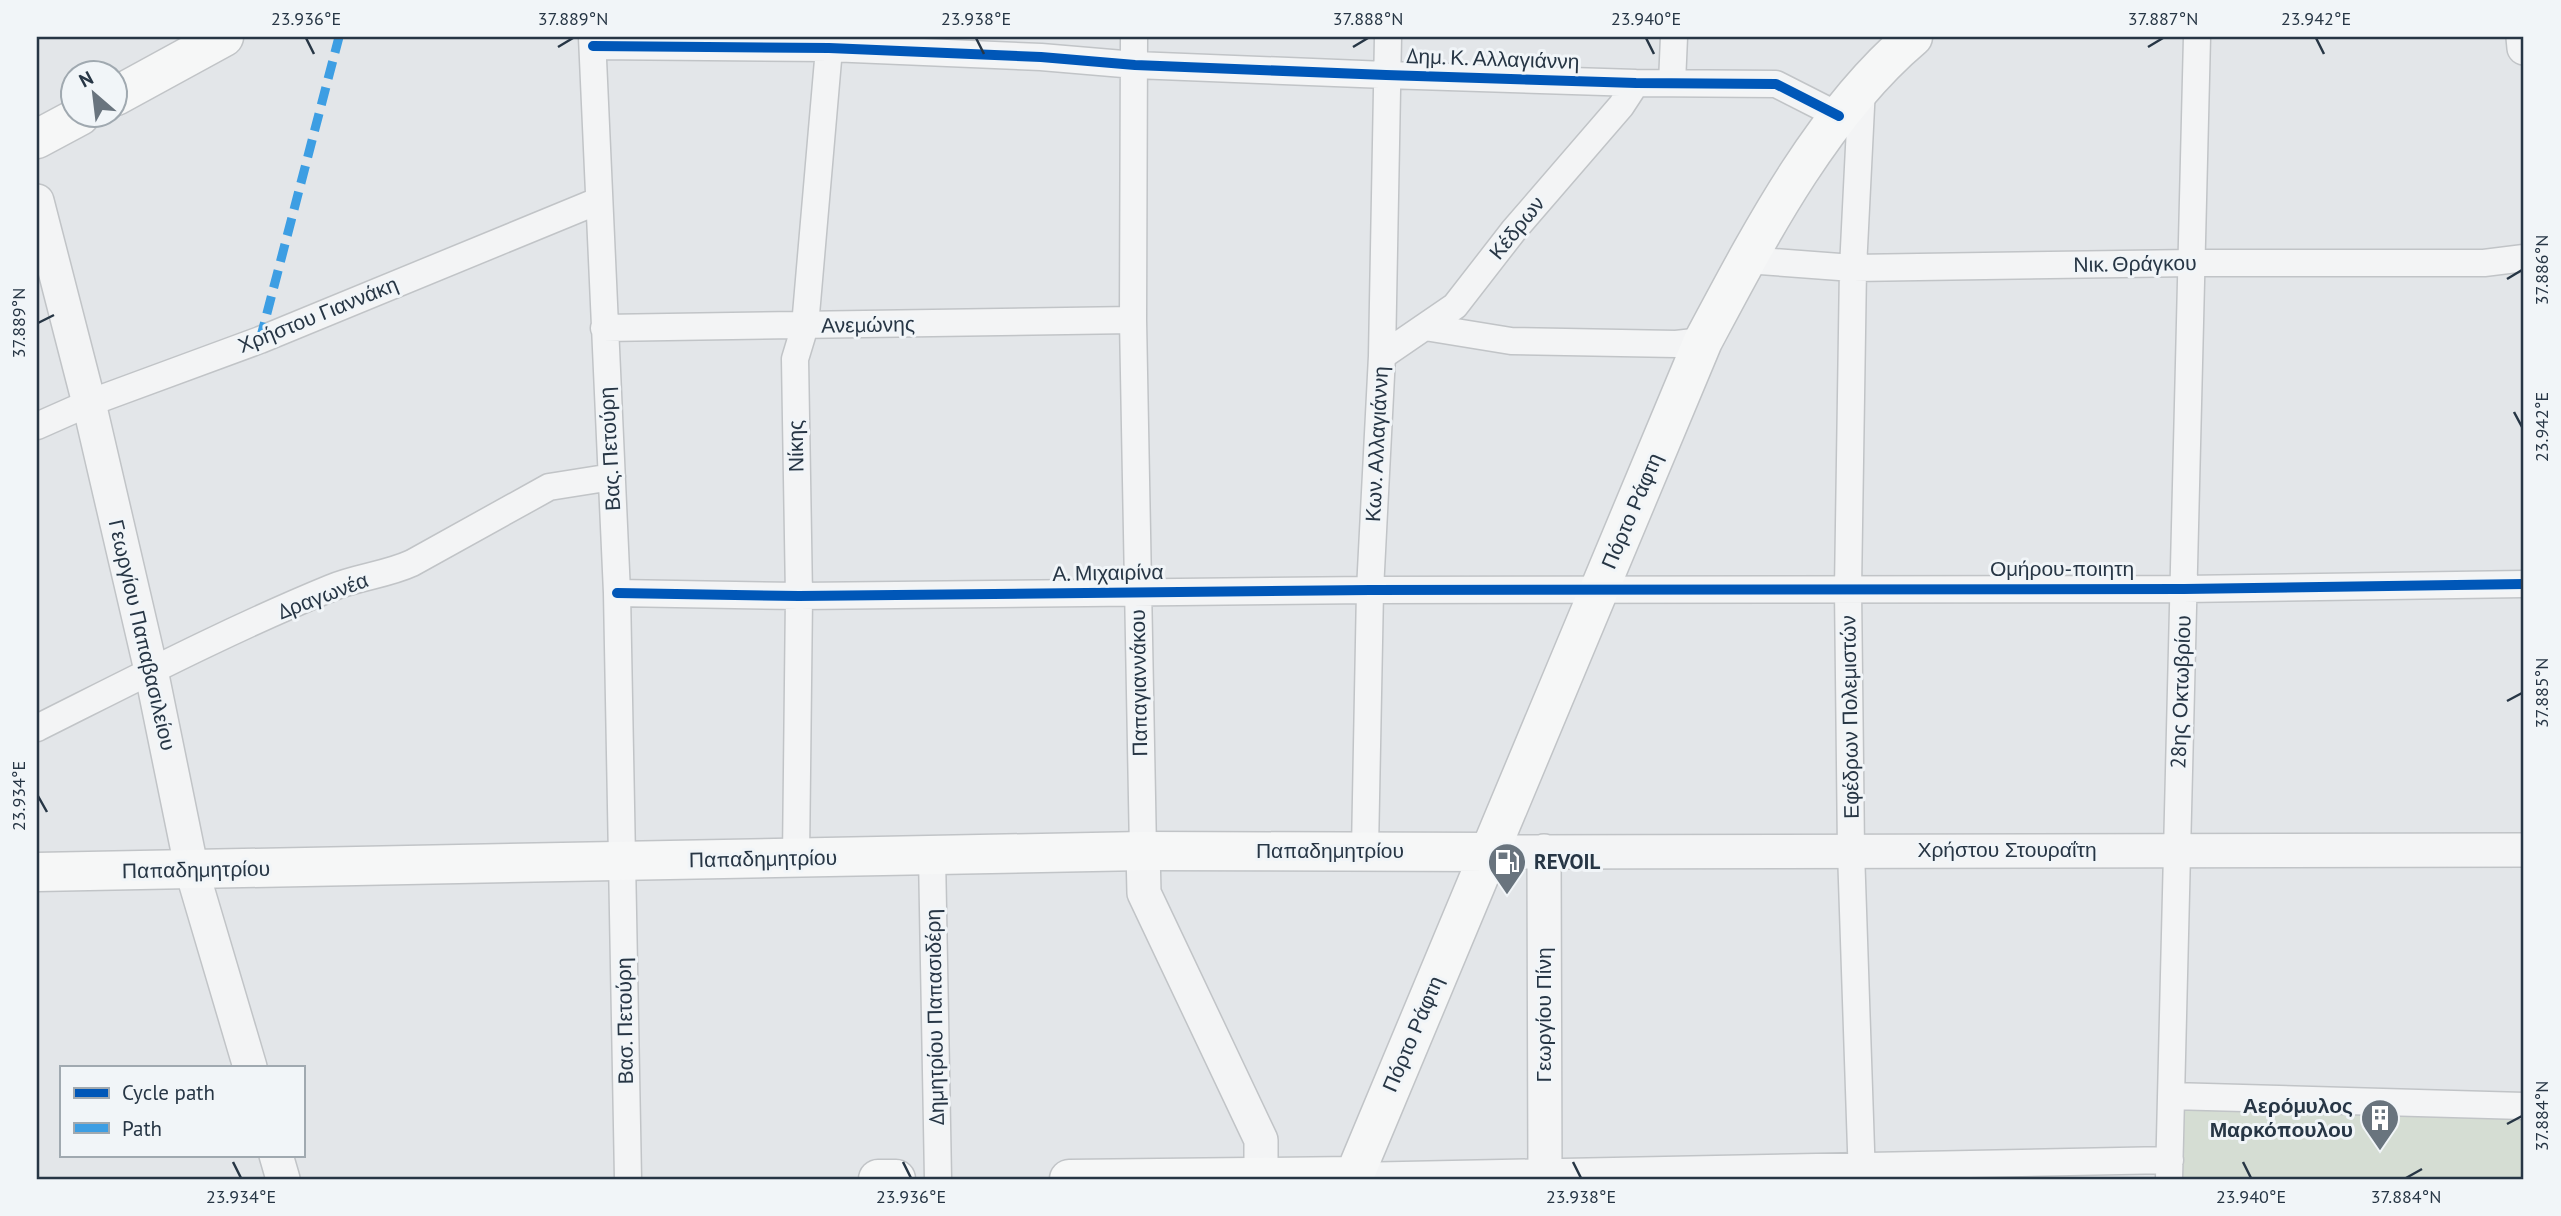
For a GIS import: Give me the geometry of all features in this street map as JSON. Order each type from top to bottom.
[{"type":"main road","points":[[130,88],[224,37]]},
{"type":"main road","name":"Πόρτο Ράφτη","points":[[1354,1178],[1703,341],[1774,211],[1839,116],[1862,87],[1913,37]]},
{"type":"main road","points":[[37,139],[60,127]]},
{"type":"main road","name":"Παπαδημητρίου","points":[[37,872],[1143,851],[1489,852]]},
{"type":"main road","points":[[1069,1179],[1354,1178]]},
{"type":"main road","points":[[878,1179],[896,1179]]},
{"type":"street","name":"Παπαγιαννάκου","points":[[1134,37],[1133,320],[1144,893],[1261,1140],[1261,1178]]},
{"type":"street","name":"Κων. Αλλαγιάννη","points":[[1365,850],[1370,590],[1382,356],[1388,37]]},
{"type":"street","points":[[1672,83],[1674,37]]},
{"type":"street","name":"28ης Οκτωβρίου","points":[[2170,1170],[2197,37]]},
{"type":"street","points":[[2523,37],[2524,48]]},
{"type":"street","name":"Δημ. Κ. Αλλαγιάννη","points":[[593,41],[830,42],[1135,65],[1636,83],[1776,84],[1839,116]]},
{"type":"street","name":"Βας. Πετούρη","points":[[593,41],[617,593],[621,862]]},
{"type":"street","name":"Νίκης","points":[[796,858],[799,596],[795,359],[805,326],[830,42]]},
{"type":"street","name":"Κέδρων","points":[[1382,356],[1455,306],[1514,230],[1621,106],[1636,83]]},
{"type":"street","name":"Εφέδρων Πολεμιστών","points":[[1862,87],[1853,268],[1848,589],[1852,851],[1862,1173]]},
{"type":"street","name":"Γεωργίου Παπαβασιλείου","points":[[37,201],[89,403],[151,670],[192,871],[250,1066]]},
{"type":"street","name":"Χρήστου Γιαννάκη","points":[[37,426],[89,403],[260,340],[598,201]]},
{"type":"street","name":"Νικ. Θράγκου","points":[[1746,260],[1853,268],[2193,263],[2484,263],[2524,258]]},
{"type":"street","name":"Ανεμώνης","points":[[604,328],[1133,320]]},
{"type":"street","points":[[1425,327],[1511,341],[1676,344],[1703,341]]},
{"type":"street","name":"Δραγωνέα","points":[[37,728],[151,670],[330,589],[397,570],[412,563],[549,487],[612,477]]},
{"type":"street","name":"Ομήρου-ποιητη","points":[[1599,588],[2184,589],[2524,584]]},
{"type":"street","name":"Α. Μιχαιρίνα","points":[[617,593],[799,596],[1599,588]]},
{"type":"street","name":"Χρήστου Στουραΐτη","points":[[1489,852],[2524,850]]},
{"type":"street","name":"Γεωργίου Πίνη","points":[[1544,851],[1545,1176]]},
{"type":"street","name":"Δημητρίου Παπασιδέρη","points":[[932,855],[938,1179]]},
{"type":"street","name":"Βασ. Πετούρη","points":[[621,862],[628,1179]]},
{"type":"street","points":[[2171,1096],[2524,1106]]},
{"type":"street","points":[[276,1156],[283,1179]]},
{"type":"street","points":[[1354,1178],[2170,1170]]},
{"type":"shaded area","points":[[2184,1104],[2524,1114],[2524,1179],[2183,1179]]},
{"type":"marked path","points":[[260,340],[339,37]]},
{"type":"cycle path","points":[[593,46],[829,48],[1041,57],[1135,65],[1386,75],[1636,83],[1776,84],[1839,116]]},
{"type":"cycle path","points":[[617,593],[799,596],[1370,590],[2184,589],[2524,584]]},
{"type":"place","name":"REVOIL","points":[[1507,896]]},
{"type":"place","name":"Αερόμυλος Μαρκόπουλου","points":[[2380,1152]]}]
